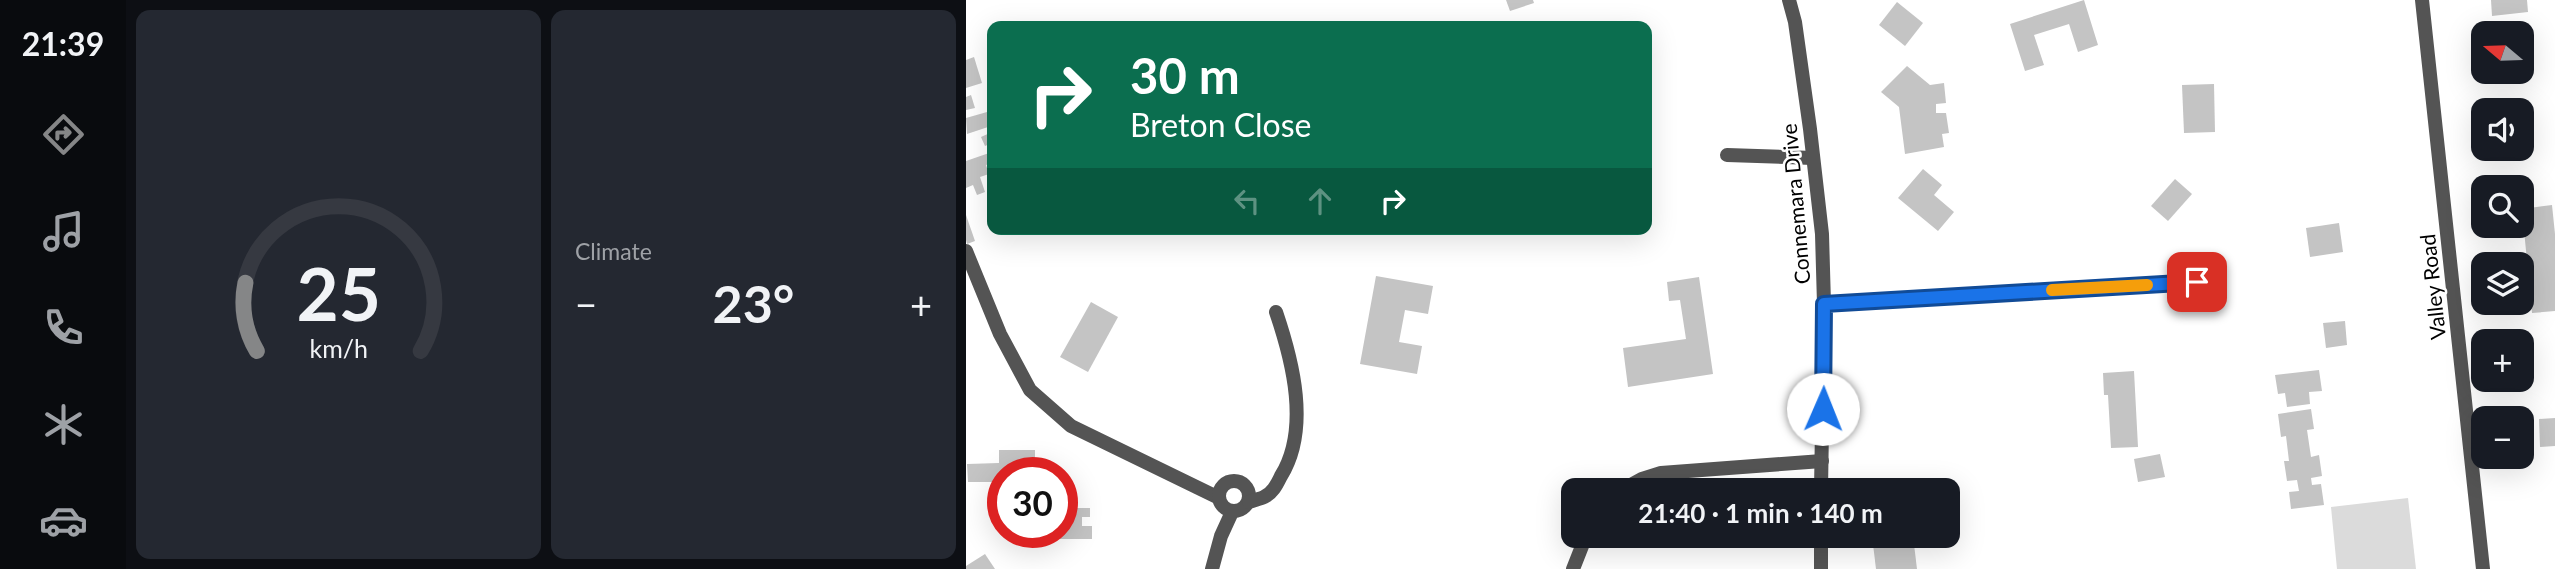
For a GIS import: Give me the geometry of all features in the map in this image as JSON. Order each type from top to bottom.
[{"type":"street","name":"Connemara Drive","points":[[1789,0],[1795,22],[1822,234],[1824,304],[1821,478]]},
{"type":"street","name":"Valley Road","points":[[2422,0],[2483,569]]},
{"type":"street","points":[[1727,155],[1814,158]]},
{"type":"street","points":[[966,251],[1000,334],[1030,390],[1071,426],[1219,498]]},
{"type":"street","points":[[1824,304],[2197,282]]},
{"type":"street","points":[[1249,502],[1248,488],[1236,481],[1224,485],[1219,498],[1221,505],[1232,512],[1239,511],[1249,502],[1264,498],[1273,491],[1294,451],[1297,411],[1284,335],[1276,312]]},
{"type":"street","points":[[1645,478],[1661,473],[1822,461]]},
{"type":"street","points":[[1212,569],[1221,537],[1232,512]]},
{"type":"street","points":[[1573,569],[1581,548]]},
{"type":"street","points":[[1821,548],[1821,569]]},
{"type":"shaded area","points":[[2408,498],[2416,569],[2337,569],[2331,507]]},
{"type":"building","points":[[1506,0],[1533,0],[1534,3],[1510,11]]},
{"type":"building","points":[[2084,0],[2098,45],[2078,52],[2069,24],[2034,35],[2044,65],[2025,71],[2010,24]]},
{"type":"building","points":[[2491,0],[2527,0],[2528,12],[2492,16]]},
{"type":"building","points":[[1897,2],[1923,23],[1905,46],[1879,25]]},
{"type":"building","points":[[974,57],[982,83],[966,88],[966,60]]},
{"type":"building","points":[[1907,66],[1930,85],[1944,83],[1946,103],[1936,104],[1936,113],[1946,113],[1949,133],[1942,134],[1944,147],[1905,154],[1899,107],[1881,92]]},
{"type":"building","points":[[2214,84],[2215,132],[2184,133],[2182,85]]},
{"type":"building","points":[[971,95],[975,108],[966,110],[966,97]]},
{"type":"building","points":[[987,112],[987,127],[967,134],[966,118]]},
{"type":"building","points":[[987,134],[987,145],[985,146],[981,137]]},
{"type":"building","points":[[987,154],[987,175],[980,177],[985,192],[977,195],[973,185],[966,188],[966,161]]},
{"type":"building","points":[[1923,169],[1942,185],[1934,195],[1954,212],[1938,231],[1898,198]]},
{"type":"building","points":[[2175,179],[2192,194],[2168,221],[2151,206]]},
{"type":"building","points":[[2552,205],[2555,234],[2555,311],[2534,313],[2534,252],[2526,252],[2525,238],[2534,238],[2534,207]]},
{"type":"building","points":[[966,215],[975,241],[967,244],[966,240]]},
{"type":"building","points":[[2339,223],[2343,252],[2310,257],[2306,228]]},
{"type":"building","points":[[1376,276],[1433,286],[1428,314],[1405,310],[1399,342],[1422,346],[1417,374],[1360,364]]},
{"type":"building","points":[[1699,277],[1713,374],[1628,387],[1623,348],[1686,339],[1680,300],[1669,301],[1667,282]]},
{"type":"building","points":[[1091,302],[1118,317],[1088,372],[1060,357]]},
{"type":"building","points":[[2345,321],[2347,345],[2326,348],[2323,323]]},
{"type":"building","points":[[2319,370],[2322,391],[2309,392],[2310,404],[2287,407],[2285,393],[2278,394],[2275,375]]},
{"type":"building","points":[[2134,371],[2138,447],[2111,448],[2108,395],[2104,395],[2103,373]]},
{"type":"building","points":[[2311,409],[2314,429],[2307,430],[2311,457],[2319,455],[2322,476],[2311,478],[2312,485],[2321,484],[2324,505],[2291,509],[2289,492],[2299,491],[2297,480],[2287,481],[2284,461],[2289,461],[2286,436],[2281,437],[2278,414]]},
{"type":"building","points":[[2555,418],[2555,446],[2540,447],[2539,419]]},
{"type":"building","points":[[999,450],[1035,450],[1035,457],[999,457]]},
{"type":"building","points":[[2160,454],[2165,477],[2138,482],[2134,459]]},
{"type":"building","points":[[987,463],[987,482],[968,482],[967,464]]},
{"type":"building","points":[[1078,508],[1090,508],[1090,517],[1082,517],[1082,526],[1092,526],[1092,539],[1078,539]]},
{"type":"building","points":[[1873,548],[1914,548],[1917,569],[1876,569]]},
{"type":"building","points":[[985,554],[995,569],[966,569],[966,566]]},
{"type":"slow traffic","points":[[2052,290],[2147,285]]},
{"type":"route","points":[[1823,409],[1824,304],[2197,282]]}]
